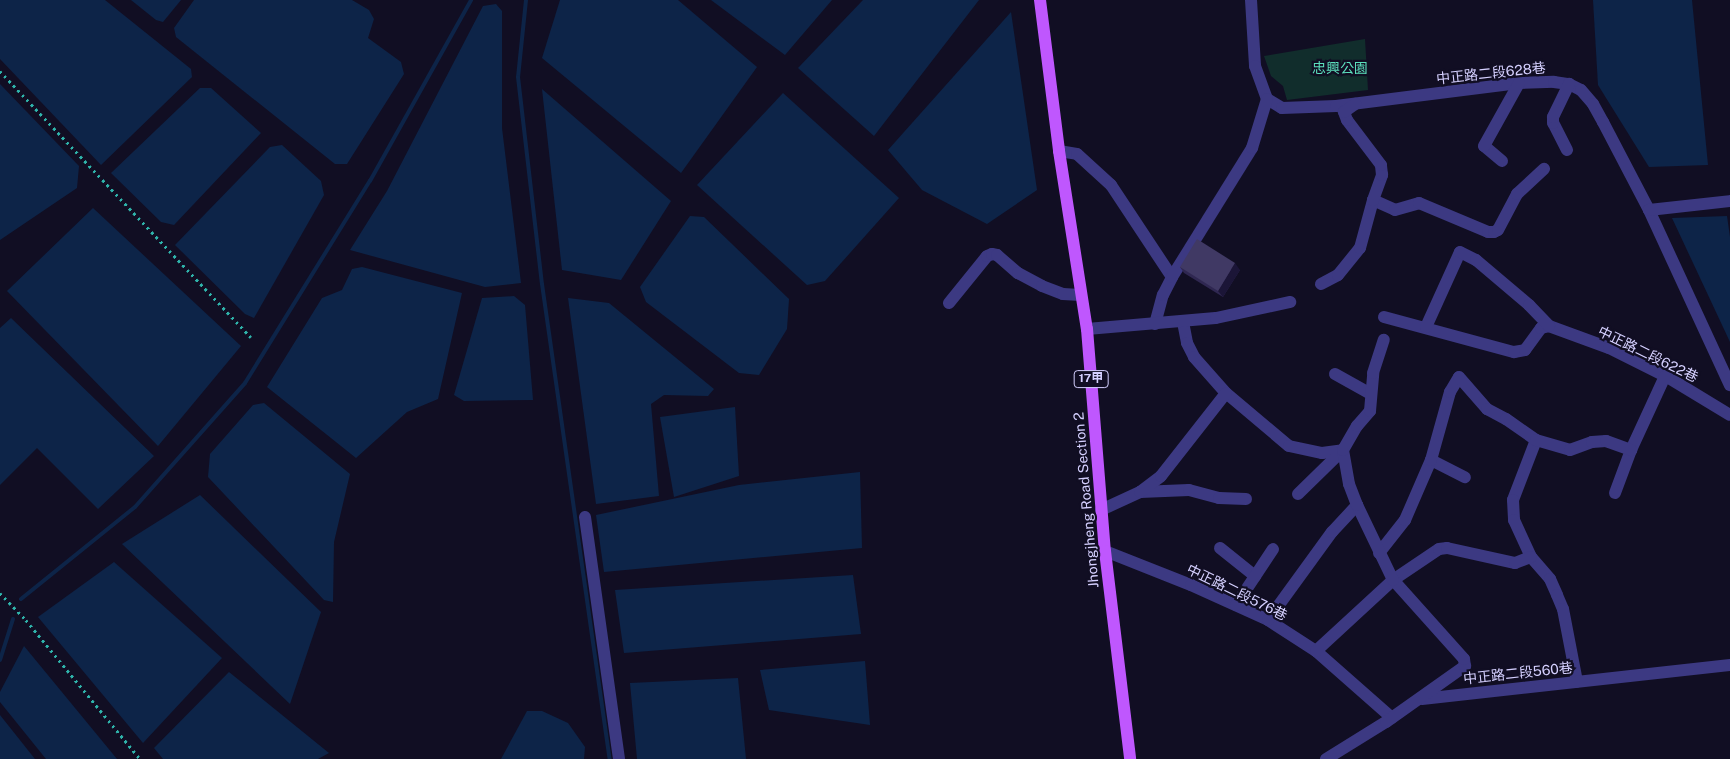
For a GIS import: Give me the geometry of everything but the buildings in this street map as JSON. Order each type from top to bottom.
[{"type":"main road","name":"Jhongjheng Road Section 2","points":[[1040,0],[1059,151],[1080,295],[1087,329],[1105,551],[1130,759]]},
{"type":"street","points":[[1155,324],[1163,295],[1172,277],[1252,148],[1267,99],[1255,66],[1251,0]]},
{"type":"street","name":"中正路二段628巷","points":[[1267,99],[1282,108],[1336,106],[1519,83],[1554,82],[1569,84]]},
{"type":"street","points":[[1502,161],[1484,146],[1519,83]]},
{"type":"street","points":[[1567,150],[1553,123],[1553,117],[1569,84],[1581,90],[1593,104],[1649,210],[1730,385]]},
{"type":"street","points":[[1321,284],[1338,275],[1357,253],[1362,244],[1372,200],[1383,170],[1347,120],[1344,112],[1357,103]]},
{"type":"street","points":[[1059,151],[1077,154],[1111,185],[1172,277]]},
{"type":"street","points":[[1372,200],[1395,210],[1419,204],[1488,232],[1494,232],[1498,230],[1517,194],[1544,169]]},
{"type":"street","points":[[1649,210],[1730,201]]},
{"type":"street","name":"中正路二段622巷","points":[[1426,327],[1460,252],[1476,260],[1529,305],[1550,326],[1609,348],[1665,376],[1730,416]]},
{"type":"street","points":[[949,303],[987,256],[992,254],[997,255],[1018,273],[1042,286],[1063,294],[1080,295]]},
{"type":"street","points":[[1087,329],[1216,318],[1290,302]]},
{"type":"street","points":[[1384,317],[1520,352],[1525,350],[1541,328],[1550,326]]},
{"type":"street","points":[[1183,322],[1190,352],[1226,393],[1295,449],[1322,453],[1343,450]]},
{"type":"street","points":[[1298,494],[1343,450],[1357,426],[1370,411],[1373,373],[1384,340]]},
{"type":"street","points":[[1335,374],[1371,394]]},
{"type":"street","points":[[1615,493],[1631,450],[1665,376]]},
{"type":"street","points":[[1379,553],[1405,520],[1432,460],[1450,392],[1459,377],[1487,409],[1506,419],[1536,440],[1570,450],[1579,449],[1592,442],[1606,441],[1631,450]]},
{"type":"street","points":[[1101,510],[1140,492],[1161,476],[1226,393]]},
{"type":"street","points":[[1536,440],[1513,500],[1514,520],[1531,557],[1550,580],[1563,609],[1577,682]]},
{"type":"street","points":[[1343,450],[1349,484],[1357,505],[1393,580],[1464,659],[1465,666],[1460,671],[1418,700]]},
{"type":"street","points":[[1432,460],[1465,477]]},
{"type":"street","points":[[1140,492],[1180,490],[1219,498],[1246,499]]},
{"type":"street","points":[[1268,620],[1332,532],[1357,505]]},
{"type":"street","points":[[584,517],[619,759]]},
{"type":"street","points":[[1220,548],[1255,576]]},
{"type":"street","points":[[1316,651],[1393,580],[1439,549],[1447,548],[1515,563],[1531,557]]},
{"type":"street","points":[[1236,605],[1273,550]]},
{"type":"street","name":"中正路二段576巷","points":[[1105,551],[1268,620],[1316,651],[1392,718]]},
{"type":"street","name":"中正路二段560巷","points":[[1326,759],[1418,700],[1730,665]]},
{"type":"path","points":[[0,70],[251,337]]},
{"type":"path","points":[[0,593],[26,620],[140,759]]},
{"type":"green space","name":"忠興公園","points":[[1365,39],[1368,90],[1287,100],[1283,86],[1271,76],[1264,56]]},
{"type":"water","points":[[0,0],[105,0],[191,69],[192,77],[101,165],[0,59]]},
{"type":"water","points":[[131,0],[181,0],[163,22],[156,20]]},
{"type":"water","points":[[194,0],[352,0],[369,10],[374,19],[368,38],[401,62],[404,74],[347,164],[335,164],[176,37],[174,28]]},
{"type":"water","points":[[560,0],[678,0],[757,67],[681,173],[542,58]]},
{"type":"water","points":[[711,0],[832,0],[785,55]]},
{"type":"water","points":[[863,0],[979,0],[874,136],[798,68]]},
{"type":"water","points":[[1593,0],[1692,0],[1708,165],[1649,167],[1598,85]]},
{"type":"water","points":[[496,4],[502,11],[502,128],[521,283],[485,287],[350,250],[387,191],[483,6]]},
{"type":"water","points":[[1011,12],[1037,190],[987,224],[922,190],[888,150]]},
{"type":"water","points":[[0,84],[79,166],[77,188],[0,240]]},
{"type":"water","points":[[200,88],[211,88],[261,133],[174,225],[161,222],[111,173]]},
{"type":"water","points":[[542,89],[671,201],[621,280],[562,270]]},
{"type":"water","points":[[783,93],[899,198],[825,281],[807,285],[697,185]]},
{"type":"water","points":[[282,145],[321,181],[324,195],[254,318],[245,314],[175,245],[270,147]]},
{"type":"water","points":[[93,208],[241,346],[158,446],[7,291]]},
{"type":"water","points":[[690,216],[704,217],[789,299],[787,329],[759,375],[739,373],[646,302],[640,287]]},
{"type":"water","points":[[1727,216],[1730,237],[1730,342],[1672,218]]},
{"type":"water","points":[[362,267],[462,293],[438,399],[407,412],[356,458],[267,387],[322,298],[342,290],[352,269]]},
{"type":"water","points":[[514,296],[525,305],[533,400],[464,401],[454,395],[482,298]]},
{"type":"water","points":[[568,298],[609,303],[714,389],[708,396],[664,395],[651,404],[659,496],[596,504]]},
{"type":"water","points":[[11,318],[154,456],[98,509],[37,448],[0,485],[0,328]]},
{"type":"water","points":[[264,403],[350,474],[334,542],[333,602],[324,600],[208,477],[210,454],[253,405]]},
{"type":"water","points":[[735,407],[739,476],[674,497],[660,417]]},
{"type":"water","points":[[860,472],[862,548],[604,572],[596,515],[739,485]]},
{"type":"water","points":[[200,495],[321,612],[290,704],[122,544]]},
{"type":"water","points":[[114,562],[222,658],[143,743],[38,617]]},
{"type":"water","points":[[853,575],[861,634],[624,653],[615,590]]},
{"type":"water","points":[[24,646],[117,759],[46,759],[0,702],[0,692]]},
{"type":"water","points":[[865,661],[870,725],[769,710],[760,670]]},
{"type":"water","points":[[229,672],[329,753],[318,759],[163,759],[154,748]]},
{"type":"water","points":[[738,678],[746,759],[637,759],[630,683]]},
{"type":"water","points":[[527,711],[542,711],[568,723],[585,747],[584,759],[501,759]]},
{"type":"water","points":[[0,715],[35,759],[0,759]]},
{"type":"waterway","points":[[21,599],[135,507],[245,383],[370,181],[471,0]]},
{"type":"waterway","points":[[526,0],[518,77],[542,284],[610,759]]},
{"type":"waterway","points":[[0,660],[13,619]]}]
